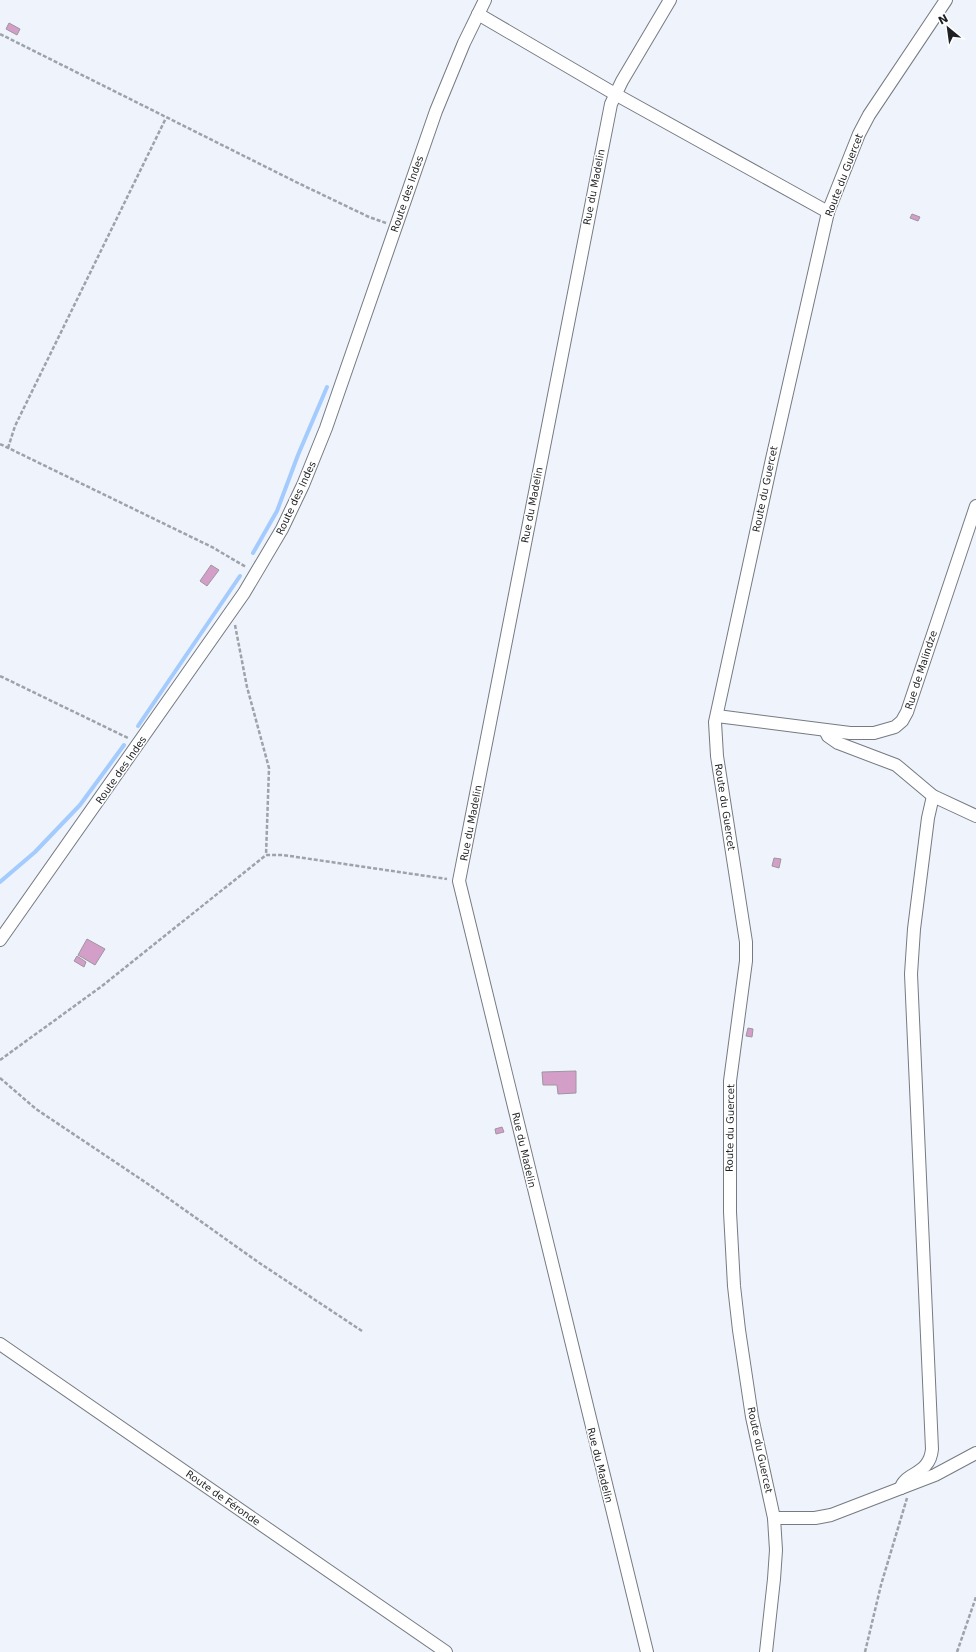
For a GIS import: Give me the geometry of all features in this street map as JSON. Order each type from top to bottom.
[{"type":"street","name":"Route des Indes","points":[[0,940],[257,574],[291,513],[315,457],[436,111],[464,43],[485,0]]},
{"type":"street","name":"Rue du Madelin","points":[[647,1652],[459,881],[606,123],[615,94],[670,0]]},
{"type":"street","name":"Route du Guercet","points":[[766,1652],[775,1564],[774,1518],[752,1417],[734,1286],[730,1212],[729,1118],[732,1064],[746,950],[717,756],[715,731],[773,451],[828,212],[859,134],[869,115],[946,0]]},
{"type":"street","points":[[478,14],[615,94],[828,212]]},
{"type":"street","name":"Rue de Malindze","points":[[717,716],[850,733],[881,733],[895,728],[902,721],[907,712],[976,506]]},
{"type":"street","points":[[825,730],[828,736],[838,743],[896,765],[933,796],[976,816]]},
{"type":"street","points":[[905,1486],[904,1482],[928,1463],[932,1449],[911,974],[922,866],[928,818],[933,796]]},
{"type":"street","name":"Route de Féronde","points":[[0,1344],[446,1652]]},
{"type":"street","points":[[774,1518],[823,1517],[951,1467],[976,1453]]},
{"type":"path","points":[[0,34],[166,118],[369,217],[395,226]]},
{"type":"path","points":[[8,448],[15,426],[166,118]]},
{"type":"path","points":[[0,444],[212,547],[257,574]]},
{"type":"path","points":[[228,616],[233,619],[237,631],[247,687],[269,768],[266,854]]},
{"type":"path","points":[[0,676],[139,743]]},
{"type":"path","points":[[0,1060],[102,986],[266,854],[283,855],[459,881]]},
{"type":"path","points":[[0,1078],[36,1109],[151,1186],[258,1262],[362,1331]]},
{"type":"path","points":[[865,1652],[905,1486]]},
{"type":"path","points":[[956,1652],[976,1597]]},
{"type":"building","points":[[9,23],[20,29],[17,35],[6,29]]},
{"type":"building","points":[[912,214],[920,217],[918,221],[910,218]]},
{"type":"building","points":[[211,565],[219,570],[207,586],[200,581]]},
{"type":"building","points":[[774,858],[781,859],[779,868],[772,866]]},
{"type":"building","points":[[87,939],[105,949],[95,965],[78,955]]},
{"type":"building","points":[[77,956],[86,962],[84,967],[74,961]]},
{"type":"building","points":[[748,1028],[753,1029],[752,1037],[746,1036]]},
{"type":"building","points":[[576,1071],[576,1093],[558,1094],[557,1085],[543,1085],[542,1072]]},
{"type":"building","points":[[502,1127],[504,1132],[496,1134],[495,1129]]},
{"type":"waterway","points":[[253,553],[277,511],[298,455],[327,387]]},
{"type":"waterway","points":[[138,726],[240,576]]},
{"type":"waterway","points":[[0,882],[35,852],[80,805],[124,745]]}]
